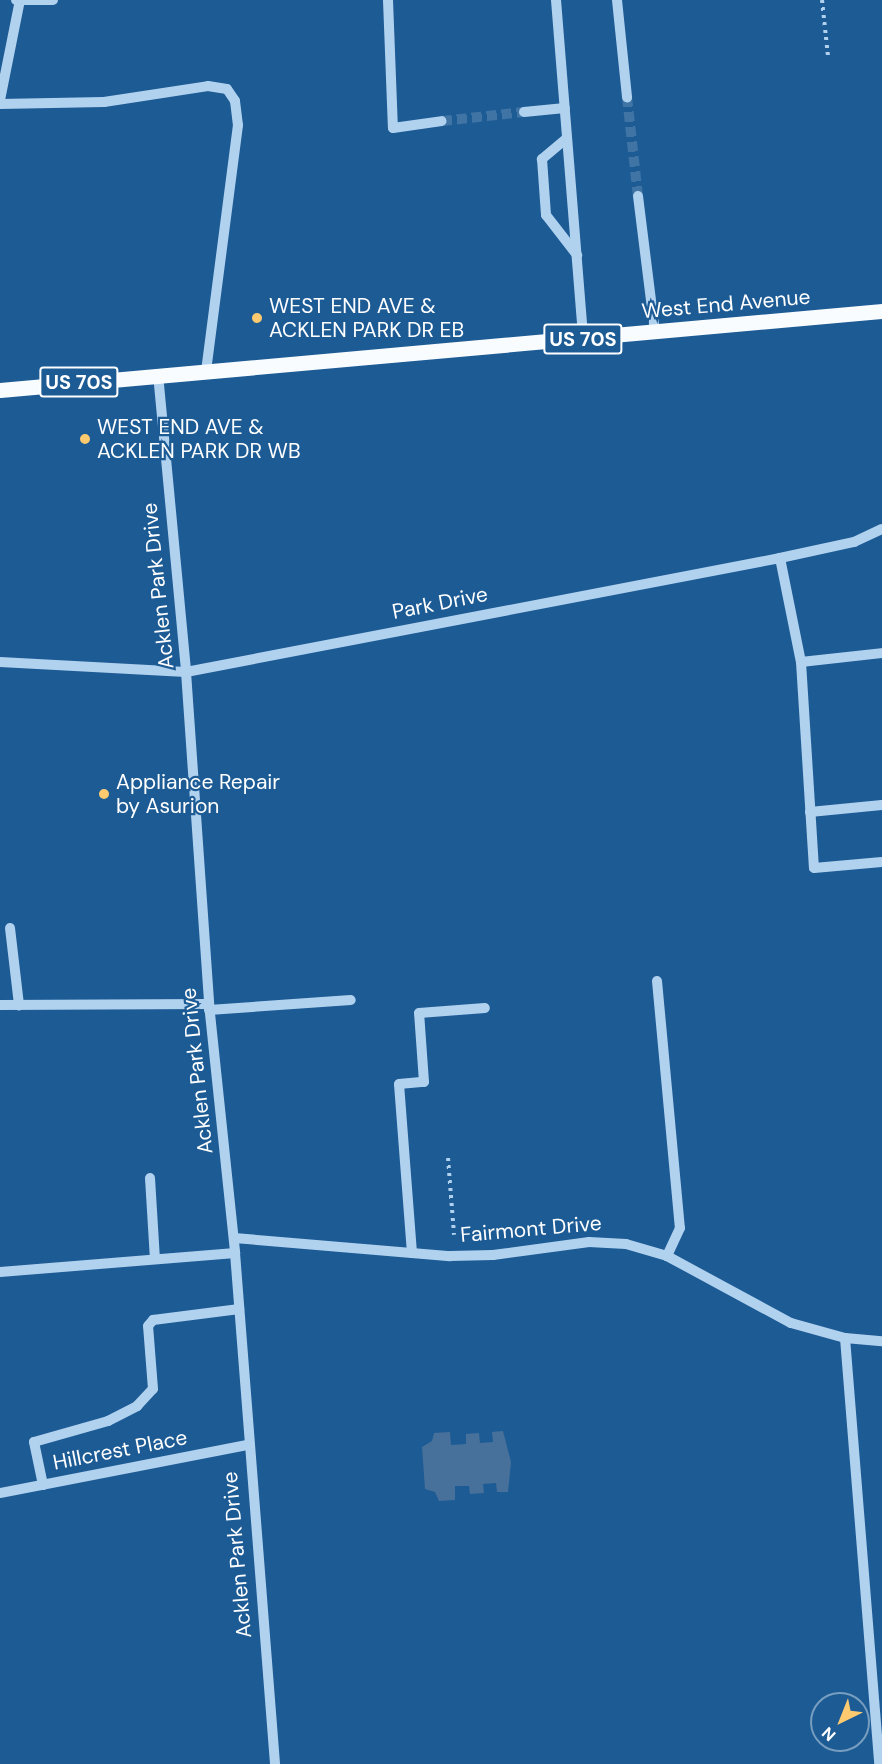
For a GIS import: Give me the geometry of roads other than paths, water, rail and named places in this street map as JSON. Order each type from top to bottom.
[{"type":"main road","name":"West End Avenue","points":[[0,390],[158,374],[583,339],[882,311]]},
{"type":"street","points":[[0,100],[19,0],[53,0]]},
{"type":"street","points":[[388,0],[393,129],[442,121]]},
{"type":"street","points":[[556,0],[583,339]]},
{"type":"street","points":[[617,0],[627,97]]},
{"type":"street","points":[[0,105],[104,102],[208,86],[227,89],[235,101],[238,125],[206,370]]},
{"type":"street","points":[[524,112],[565,108]]},
{"type":"street","points":[[567,138],[542,159],[546,215],[577,255]]},
{"type":"street","points":[[638,196],[655,332]]},
{"type":"street","name":"Acklen Park Drive","points":[[158,374],[186,672],[209,1007],[234,1238],[274,1764]]},
{"type":"street","name":"Park Drive","points":[[0,662],[186,672],[780,558],[854,542],[882,529]]},
{"type":"street","points":[[780,558],[801,662],[814,868],[882,862]]},
{"type":"street","points":[[801,662],[882,652]]},
{"type":"street","points":[[810,812],[882,805]]},
{"type":"street","points":[[10,928],[19,1005]]},
{"type":"street","points":[[657,981],[680,1228],[667,1256]]},
{"type":"street","points":[[0,1005],[209,1007],[351,1000]]},
{"type":"street","points":[[412,1253],[399,1084],[424,1082],[419,1012],[485,1008]]},
{"type":"street","points":[[150,1178],[155,1259]]},
{"type":"street","name":"Fairmont Drive","points":[[234,1238],[456,1255],[493,1255],[608,1241],[667,1256],[790,1323],[846,1338],[882,1341]]},
{"type":"street","points":[[0,1272],[235,1252]]},
{"type":"street","points":[[43,1485],[34,1442],[108,1421],[137,1406],[153,1389],[148,1326],[153,1320],[239,1310]]},
{"type":"street","points":[[846,1338],[879,1764]]},
{"type":"street","name":"Hillcrest Place","points":[[0,1493],[248,1445]]},
{"type":"water","points":[[503,1431],[511,1462],[508,1492],[497,1492],[496,1483],[483,1484],[484,1493],[470,1494],[469,1486],[455,1486],[455,1500],[439,1501],[435,1492],[425,1489],[422,1447],[432,1441],[434,1433],[450,1432],[451,1445],[466,1444],[466,1434],[479,1433],[480,1443],[493,1442],[492,1432]]},
{"type":"tunnel","points":[[627,97],[638,196]]},
{"type":"tunnel","points":[[442,121],[524,112]]},
{"type":"place","name":"WEST END AVE & ACKLEN PARK DR EB","points":[[257,318]]},
{"type":"place","name":"WEST END AVE & ACKLEN PARK DR WB","points":[[85,439]]},
{"type":"place","name":"Appliance Repair by Asurion","points":[[104,794]]}]
